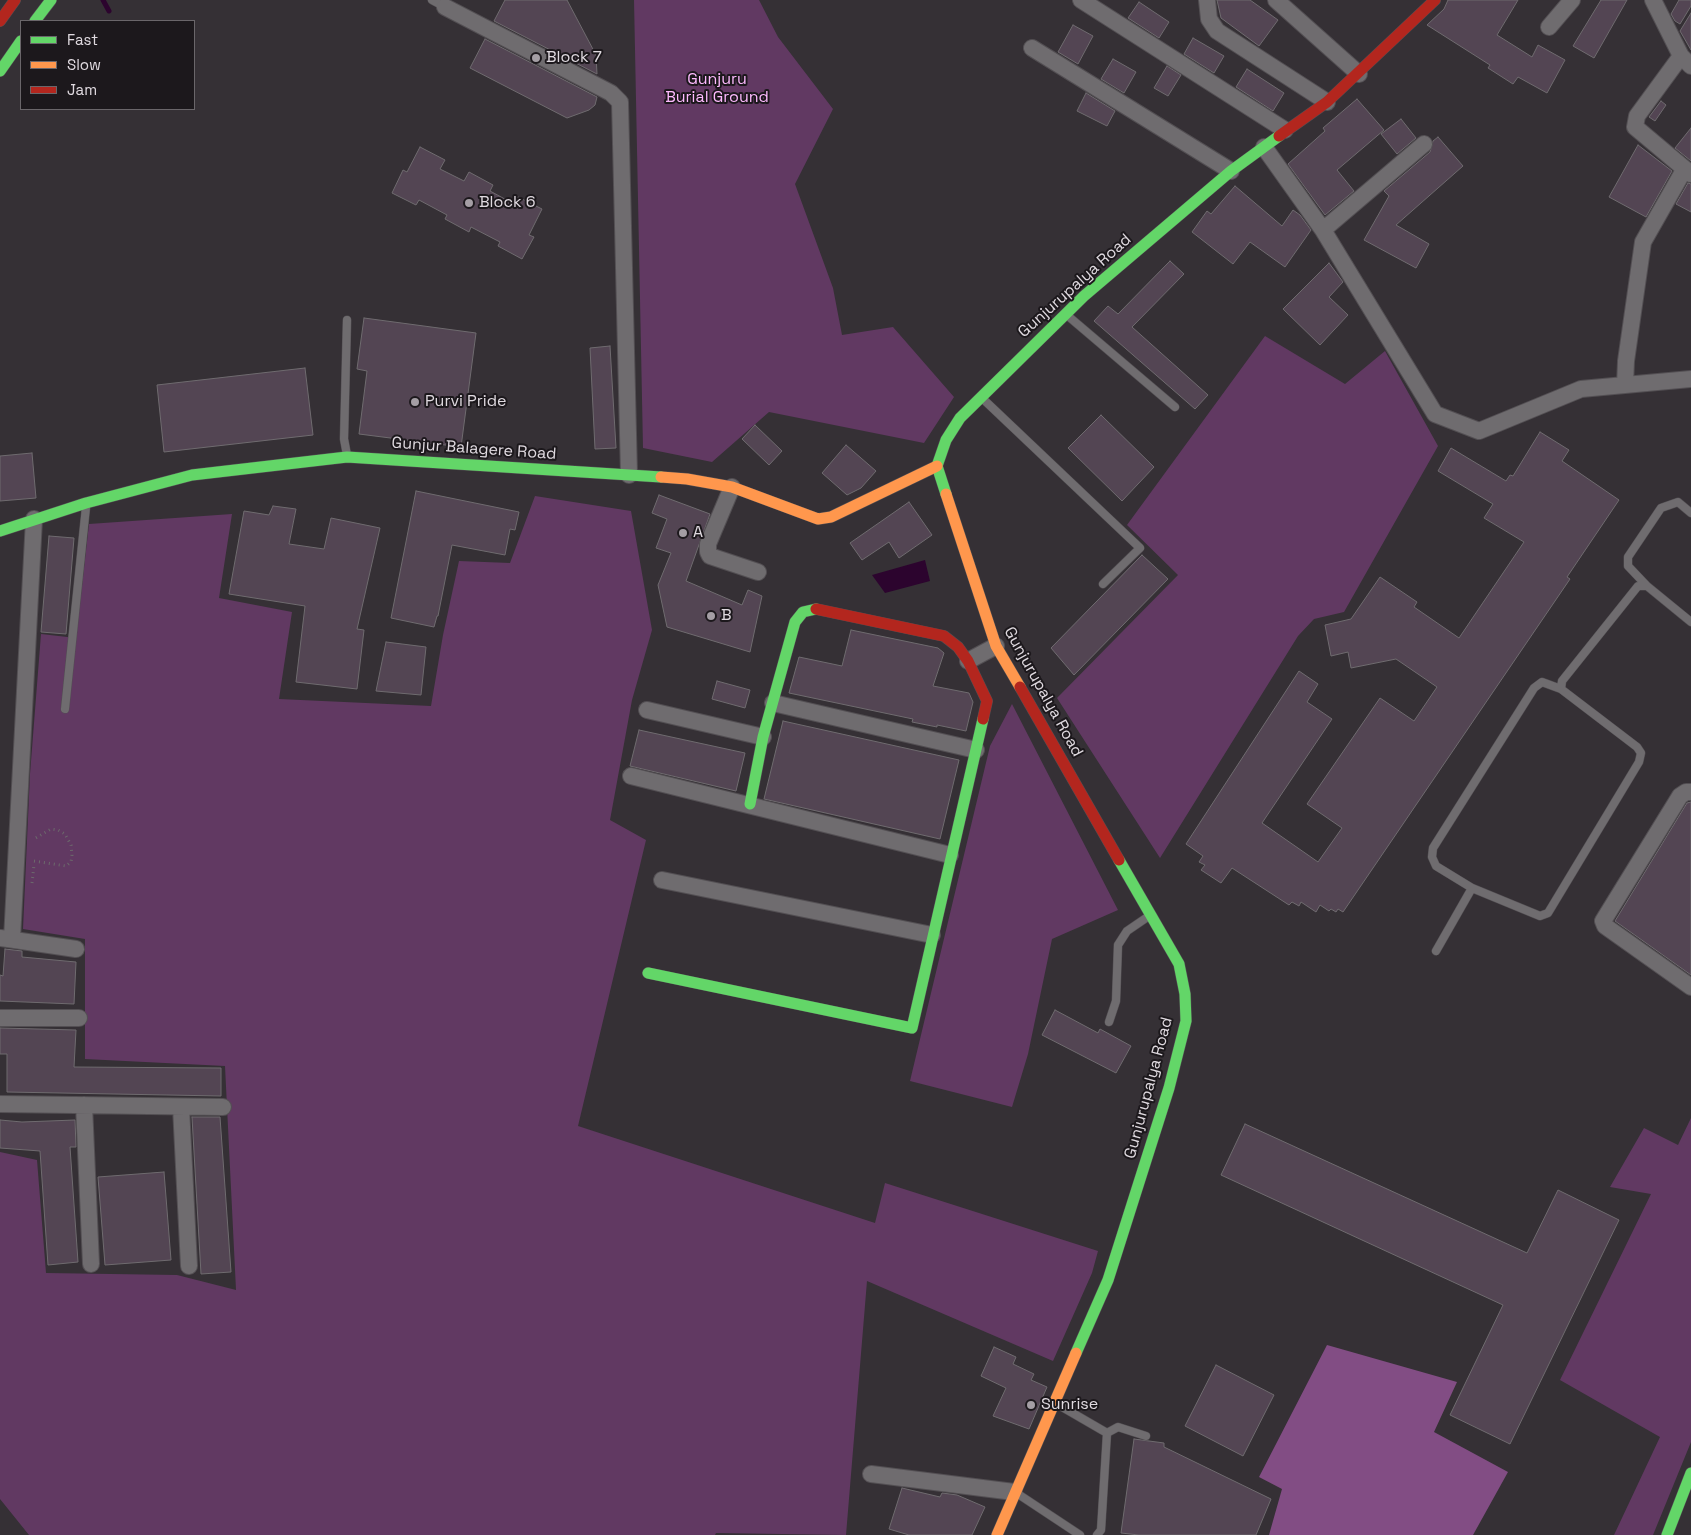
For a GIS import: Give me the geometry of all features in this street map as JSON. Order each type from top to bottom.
[{"type":"street","points":[[0,21],[15,0]]},
{"type":"street","points":[[36,20],[51,0]]},
{"type":"street","points":[[1082,0],[1285,130]]},
{"type":"street","points":[[1207,0],[1209,19],[1217,30],[1327,102]]},
{"type":"street","points":[[1276,0],[1359,74]]},
{"type":"street","name":"Gunjurupalya Road","points":[[997,1535],[1014,1492],[1108,1280],[1146,1164],[1183,1035],[1186,1021],[1185,994],[1179,964],[996,646],[961,545],[937,466],[946,440],[960,418],[1065,314],[1232,171],[1285,130],[1327,102],[1359,74],[1435,0]]},
{"type":"street","points":[[1549,27],[1572,0]]},
{"type":"street","points":[[1625,385],[1626,361],[1643,242],[1688,172],[1635,127],[1634,123],[1637,116],[1686,61],[1653,0]]},
{"type":"street","points":[[438,4],[611,93],[620,102],[628,475]]},
{"type":"street","points":[[0,71],[20,42]]},
{"type":"street","points":[[1032,48],[1232,171]]},
{"type":"street","points":[[1323,230],[1424,144]]},
{"type":"street","points":[[1264,147],[1323,230],[1435,414],[1479,430],[1581,389],[1691,378]]},
{"type":"street","name":"Gunjur Balagere Road","points":[[4,526],[34,520],[86,503],[192,475],[347,457],[687,479],[732,487],[818,519],[831,517],[937,466]]},
{"type":"street","points":[[732,487],[708,544],[708,552],[710,556],[758,572]]},
{"type":"street","points":[[34,520],[6,938],[76,949]]},
{"type":"street","points":[[648,972],[912,1028],[950,855],[987,701],[968,661],[958,647],[944,636],[817,609],[803,612],[795,622],[763,737],[750,804]]},
{"type":"street","points":[[968,661],[996,646]]},
{"type":"street","points":[[773,703],[976,750]]},
{"type":"street","points":[[647,710],[763,737]]},
{"type":"street","points":[[631,776],[950,855]]},
{"type":"street","points":[[1691,792],[1686,792],[1680,796],[1603,923],[1691,987]]},
{"type":"street","points":[[662,880],[932,935]]},
{"type":"street","points":[[0,1018],[80,1018]]},
{"type":"street","points":[[0,1104],[223,1107]]},
{"type":"street","points":[[84,1105],[91,1264]]},
{"type":"street","points":[[181,1106],[188,1266]]},
{"type":"street","points":[[1668,1535],[1691,1473]]},
{"type":"street","points":[[871,1474],[1014,1492]]},
{"type":"lane","points":[[1065,314],[1175,407]]},
{"type":"lane","points":[[347,457],[344,439],[348,320]]},
{"type":"lane","points":[[980,397],[1140,548],[1103,584]]},
{"type":"lane","points":[[1691,513],[1678,502],[1661,508],[1628,557],[1628,566],[1647,586],[1691,622]]},
{"type":"lane","points":[[65,709],[86,503]]},
{"type":"lane","points":[[1561,689],[1562,681],[1632,591],[1638,586],[1647,586]]},
{"type":"lane","points":[[1542,682],[1561,689],[1637,747],[1641,753],[1639,762],[1548,913],[1540,916],[1472,888],[1436,866],[1432,857],[1433,848],[1534,688],[1542,682]]},
{"type":"lane","points":[[1436,951],[1472,888]]},
{"type":"lane","points":[[1108,1022],[1116,1001],[1118,945],[1127,931],[1150,915]]},
{"type":"lane","points":[[1054,1402],[1107,1433]]},
{"type":"lane","points":[[1107,1433],[1118,1427],[1146,1436]]},
{"type":"lane","points":[[1097,1535],[1101,1530],[1107,1433]]},
{"type":"lane","points":[[1014,1492],[1080,1535]]},
{"type":"path","points":[[34,838],[51,829],[58,830],[65,834],[71,845],[72,855],[71,862],[66,866],[34,861]]},
{"type":"green space","name":"Gunjuru Burial Ground","points":[[634,0],[759,0],[778,37],[833,109],[795,184],[833,288],[842,335],[893,327],[954,397],[924,443],[769,412],[712,462],[643,448]]},
{"type":"green space","points":[[1265,336],[1345,384],[1385,351],[1438,446],[1344,612],[1314,619],[1298,636],[1160,858],[1057,698],[1178,575],[1127,525]]},
{"type":"green space","points":[[535,496],[631,511],[652,630],[632,700],[610,820],[646,840],[578,1126],[875,1223],[885,1183],[1098,1251],[1092,1273],[1053,1361],[867,1281],[846,1535],[716,1533],[715,1535],[29,1535],[0,1499],[0,1152],[37,1160],[46,1273],[177,1275],[236,1290],[225,1066],[85,1059],[85,939],[23,929],[30,774],[41,634],[76,638],[89,524],[232,514],[219,598],[292,612],[279,699],[431,706],[443,635],[459,561],[510,563]]},
{"type":"green space","points":[[1012,704],[1118,910],[1052,939],[1028,1054],[1012,1107],[910,1081],[990,746]]},
{"type":"green space","points":[[1691,1118],[1691,1442],[1653,1535],[1614,1535],[1660,1437],[1560,1380],[1651,1194],[1610,1187],[1644,1128],[1678,1145]]},
{"type":"shaded area","points":[[925,560],[930,581],[885,593],[872,575]]},
{"type":"shaded area","points":[[1327,1345],[1457,1382],[1434,1432],[1508,1472],[1473,1535],[1269,1535],[1282,1489],[1259,1477]]},
{"type":"building","points":[[505,0],[567,0],[596,55],[597,74],[494,21]]},
{"type":"building","points":[[1217,0],[1250,0],[1278,20],[1259,46],[1221,18]]},
{"type":"building","points":[[1448,0],[1518,0],[1497,35],[1532,57],[1538,45],[1565,60],[1547,93],[1518,77],[1513,84],[1488,68],[1490,65],[1427,25],[1444,9]]},
{"type":"building","points":[[1601,0],[1627,0],[1594,58],[1573,46]]},
{"type":"building","points":[[1679,0],[1691,0],[1691,6],[1680,24],[1675,21],[1671,14]]},
{"type":"building","points":[[1139,2],[1169,22],[1159,38],[1128,18]]},
{"type":"building","points":[[1691,13],[1691,50],[1680,31]]},
{"type":"building","points":[[1073,25],[1093,36],[1078,64],[1058,52]]},
{"type":"building","points":[[1193,38],[1224,56],[1214,73],[1184,54]]},
{"type":"building","points":[[485,39],[597,97],[595,105],[589,110],[567,118],[470,68]]},
{"type":"building","points":[[1113,59],[1136,72],[1124,93],[1101,79]]},
{"type":"building","points":[[1167,66],[1181,75],[1168,96],[1154,88]]},
{"type":"building","points":[[1247,69],[1284,93],[1273,111],[1236,87]]},
{"type":"building","points":[[1086,93],[1115,111],[1107,126],[1077,111]]},
{"type":"building","points":[[1357,99],[1384,130],[1337,170],[1354,191],[1325,215],[1288,164],[1325,131],[1323,128]]},
{"type":"building","points":[[1661,101],[1666,105],[1655,121],[1649,117]]},
{"type":"building","points":[[1401,119],[1416,138],[1397,154],[1381,134]]},
{"type":"building","points":[[1691,128],[1691,161],[1675,148]]},
{"type":"building","points":[[1438,137],[1463,166],[1396,225],[1429,244],[1416,268],[1364,240],[1389,196],[1384,191],[1430,152],[1433,141]]},
{"type":"building","points":[[1638,145],[1672,171],[1646,217],[1609,197]]},
{"type":"building","name":"Block 6","points":[[420,147],[445,160],[440,169],[464,181],[469,172],[493,185],[490,191],[514,204],[518,197],[542,209],[529,235],[534,237],[522,259],[498,246],[500,242],[471,227],[469,232],[445,219],[447,215],[419,200],[416,205],[392,193],[403,170],[407,172]]},
{"type":"building","points":[[1688,183],[1691,184],[1691,212],[1676,204]]},
{"type":"building","points":[[1235,186],[1282,226],[1293,210],[1300,215],[1311,230],[1285,267],[1250,242],[1233,264],[1192,232],[1207,211],[1211,214]]},
{"type":"building","points":[[1170,261],[1184,274],[1132,327],[1208,395],[1195,409],[1094,321],[1108,306],[1118,314]]},
{"type":"building","points":[[1329,263],[1343,282],[1329,297],[1348,315],[1320,345],[1283,309]]},
{"type":"building","name":"Purvi Pride","points":[[364,318],[476,333],[461,447],[359,434],[367,371],[357,369]]},
{"type":"building","points":[[610,346],[616,448],[595,449],[590,348]]},
{"type":"building","points":[[305,368],[313,435],[164,452],[157,385]]},
{"type":"building","points":[[1101,415],[1154,467],[1122,501],[1068,448]]},
{"type":"building","points":[[755,425],[782,451],[769,465],[742,439]]},
{"type":"building","points":[[1540,432],[1569,450],[1562,461],[1619,500],[1567,577],[1570,579],[1343,912],[1338,909],[1336,912],[1331,909],[1329,911],[1320,905],[1316,912],[1301,902],[1299,906],[1292,902],[1289,905],[1232,868],[1221,883],[1201,870],[1205,865],[1199,862],[1203,856],[1186,844],[1299,671],[1318,684],[1307,702],[1332,719],[1262,823],[1318,862],[1342,828],[1307,804],[1380,698],[1414,721],[1437,687],[1396,659],[1351,668],[1348,652],[1331,656],[1325,625],[1351,619],[1380,577],[1417,602],[1414,607],[1459,638],[1524,542],[1484,518],[1493,504],[1438,471],[1451,448],[1506,481],[1510,475],[1513,476]]},
{"type":"building","points":[[846,445],[876,471],[861,488],[847,495],[822,473]]},
{"type":"building","points":[[32,453],[36,498],[0,501],[0,456]]},
{"type":"building","points":[[416,491],[519,512],[515,530],[510,529],[505,555],[452,545],[438,616],[434,627],[391,618]]},
{"type":"building","name":"B","points":[[659,495],[710,514],[686,581],[742,605],[748,590],[762,596],[750,652],[667,627],[658,585],[671,553],[656,548],[667,519],[652,513]]},
{"type":"building","points":[[909,502],[932,535],[899,558],[889,542],[862,560],[850,543]]},
{"type":"building","points":[[273,506],[296,509],[289,544],[324,549],[331,518],[380,528],[357,629],[364,630],[357,689],[296,682],[305,606],[229,594],[244,511],[269,515]]},
{"type":"building","points":[[49,536],[74,538],[66,634],[41,632]]},
{"type":"building","points":[[1142,555],[1168,579],[1074,675],[1051,648]]},
{"type":"building","points":[[851,630],[938,648],[944,653],[933,686],[969,693],[973,702],[966,731],[912,722],[913,719],[789,693],[799,657],[842,666]]},
{"type":"building","points":[[386,642],[426,647],[421,695],[376,691]]},
{"type":"building","points":[[717,681],[750,690],[745,708],[712,699]]},
{"type":"building","points":[[783,721],[959,760],[940,839],[764,799]]},
{"type":"building","points":[[639,730],[745,753],[736,791],[630,766]]},
{"type":"building","points":[[1691,802],[1691,975],[1615,921],[1687,803]]},
{"type":"building","points":[[5,949],[22,951],[22,957],[76,962],[74,1004],[0,1001],[0,975],[3,976]]},
{"type":"building","points":[[1055,1010],[1098,1033],[1100,1029],[1131,1046],[1116,1073],[1042,1035]]},
{"type":"building","points":[[0,1028],[76,1030],[74,1067],[221,1068],[221,1096],[7,1092],[7,1054],[0,1054]]},
{"type":"building","points":[[192,1117],[220,1117],[231,1272],[201,1274]]},
{"type":"building","points":[[0,1120],[22,1122],[75,1120],[76,1147],[70,1147],[78,1262],[48,1265],[40,1151],[0,1148]]},
{"type":"building","points":[[1245,1124],[1527,1253],[1558,1190],[1619,1220],[1510,1444],[1450,1415],[1503,1305],[1221,1175]]},
{"type":"building","points":[[164,1172],[171,1260],[105,1265],[98,1177]]},
{"type":"building","points":[[994,1347],[1016,1357],[1013,1364],[1034,1374],[1031,1380],[1047,1387],[1029,1429],[993,1416],[1006,1388],[981,1376]]},
{"type":"building","points":[[1216,1365],[1274,1395],[1243,1456],[1185,1426]]},
{"type":"building","points":[[1134,1439],[1164,1443],[1164,1447],[1271,1499],[1256,1535],[1139,1535],[1121,1533]]},
{"type":"building","points":[[902,1488],[940,1497],[942,1493],[957,1495],[985,1507],[972,1535],[909,1535],[889,1529]]},
{"type":"waterway","points":[[103,0],[109,11]]},
{"type":"traffic: fast","points":[[36,20],[51,0]]},
{"type":"traffic: fast","points":[[0,71],[20,42]]},
{"type":"traffic: fast","points":[[946,494],[937,466],[946,440],[960,418],[1084,296],[1231,171],[1279,136]]},
{"type":"traffic: fast","points":[[0,531],[86,503],[192,475],[347,457],[661,477]]},
{"type":"traffic: fast","points":[[750,804],[763,737],[795,622],[803,612],[816,609]]},
{"type":"traffic: fast","points":[[648,973],[912,1028],[983,719]]},
{"type":"traffic: fast","points":[[1076,1353],[1108,1280],[1169,1088],[1186,1021],[1185,994],[1179,964],[1119,860]]},
{"type":"traffic: fast","points":[[1667,1535],[1691,1473]]},
{"type":"traffic: slow","points":[[661,477],[687,479],[732,487],[818,519],[831,517],[937,466]]},
{"type":"traffic: slow","points":[[946,494],[996,646],[1020,687]]},
{"type":"traffic: slow","points":[[997,1535],[1076,1353]]},
{"type":"traffic: jam","points":[[0,21],[15,0]]},
{"type":"traffic: jam","points":[[1279,136],[1327,102],[1435,0]]},
{"type":"traffic: jam","points":[[816,609],[944,636],[958,647],[968,661],[987,701],[983,719]]},
{"type":"traffic: jam","points":[[1020,687],[1119,860]]},
{"type":"place","name":"Block 7","points":[[536,58]]},
{"type":"place","name":"Block 6","points":[[469,203]]},
{"type":"place","name":"Purvi Pride","points":[[415,402]]},
{"type":"place","name":"A","points":[[683,533]]},
{"type":"place","name":"B","points":[[711,616]]},
{"type":"place","name":"Sunrise","points":[[1031,1405]]}]
